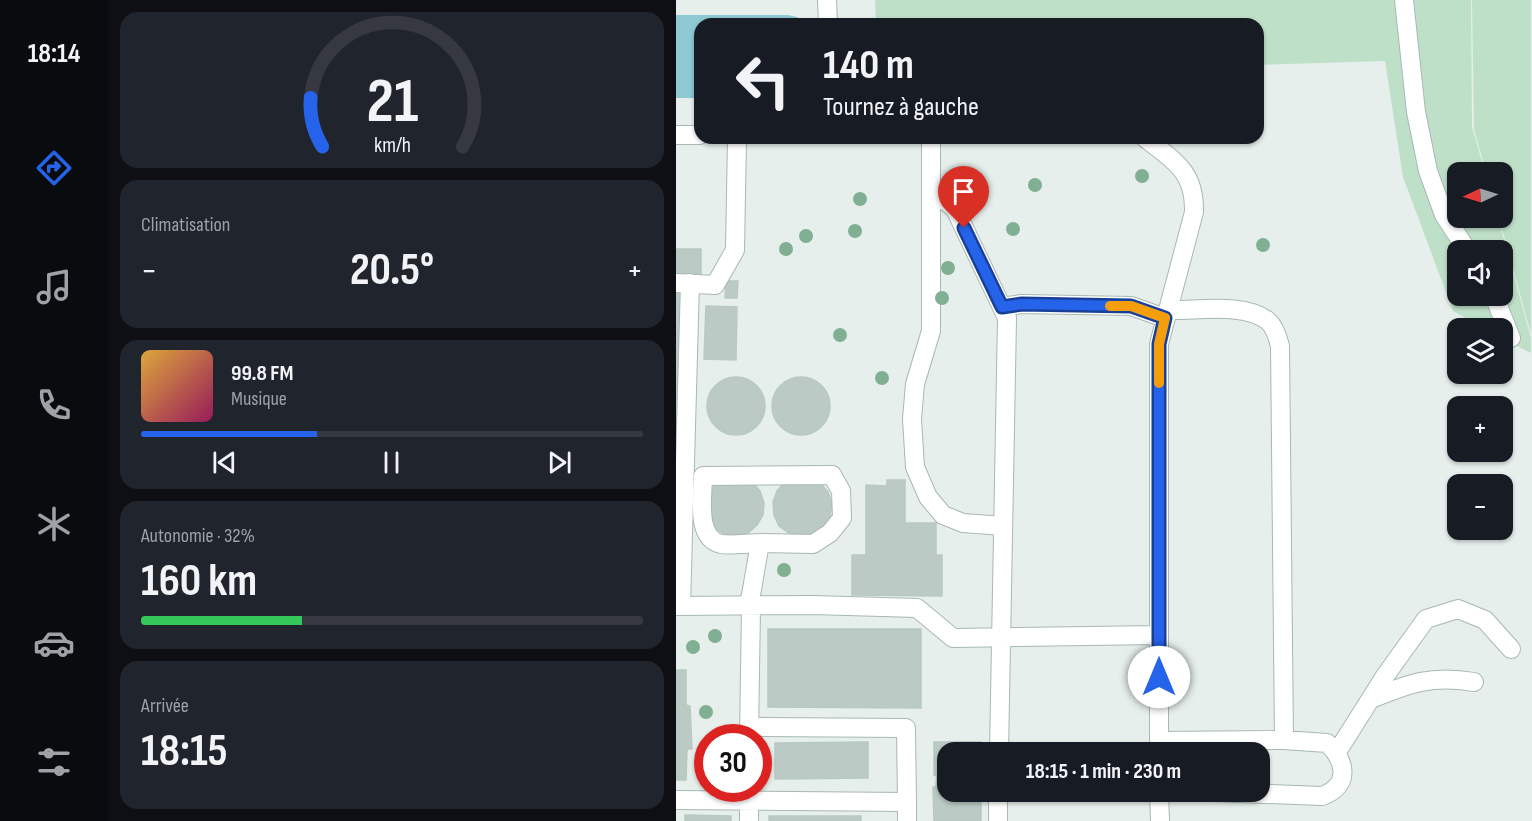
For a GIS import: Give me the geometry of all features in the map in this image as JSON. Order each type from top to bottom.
[{"type":"street","points":[[827,0],[828,18]]},
{"type":"street","points":[[1404,0],[1416,112],[1428,171],[1444,215],[1460,240]]},
{"type":"street","points":[[676,135],[694,135]]},
{"type":"street","points":[[738,144],[735,250],[715,285],[683,283],[679,606],[812,605],[917,608],[953,638],[1159,635]]},
{"type":"street","points":[[931,144],[931,331],[914,384],[912,419],[915,467],[928,497],[943,515],[963,523],[1003,526]]},
{"type":"street","points":[[1153,144],[1183,168],[1194,197],[1194,212],[1159,344],[1159,742]]},
{"type":"street","points":[[931,189],[955,209],[1007,318],[999,742]]},
{"type":"street","points":[[1002,307],[1022,304],[1131,306],[1166,314],[1234,309],[1252,312],[1270,322],[1280,346],[1284,740]]},
{"type":"street","points":[[832,475],[841,491],[842,518],[829,533],[813,544],[760,543],[720,544],[706,532],[703,520],[703,476],[832,475]]},
{"type":"street","points":[[750,724],[749,607],[760,543]]},
{"type":"street","points":[[1337,752],[1426,619],[1458,609],[1485,620],[1511,649]]},
{"type":"street","points":[[1371,699],[1409,683],[1450,678],[1474,682]]},
{"type":"street","points":[[772,732],[906,728],[907,821]]},
{"type":"street","points":[[1248,742],[1284,740],[1327,742],[1337,752],[1343,766],[1342,779],[1334,791],[1322,796],[1270,794]]},
{"type":"street","points":[[772,796],[907,802]]},
{"type":"street","points":[[676,800],[694,799]]},
{"type":"street","points":[[749,802],[749,821]]},
{"type":"street","points":[[998,802],[998,821]]},
{"type":"street","points":[[1159,802],[1160,821]]},
{"type":"green space","points":[[875,0],[1471,0],[1472,127],[1482,162],[1447,162],[1447,228],[1501,228],[1504,240],[1447,240],[1447,295],[1403,177],[1385,61],[1264,65],[1264,18],[876,18]]},
{"type":"green space","points":[[1472,0],[1531,0],[1531,334],[1513,269],[1513,240],[1505,240],[1502,228],[1513,228],[1513,162],[1483,162],[1474,130]]},
{"type":"green space","points":[[1513,273],[1531,338],[1531,353],[1513,344],[1513,318],[1465,318],[1453,311],[1451,306],[1513,306]]},
{"type":"water","points":[[676,15],[788,15],[798,18],[694,18],[694,98],[676,98]]},
{"type":"building","points":[[676,249],[701,249],[701,274],[676,274]]},
{"type":"building","points":[[726,281],[738,281],[737,298],[725,298]]},
{"type":"building","points":[[676,285],[682,285],[676,507]]},
{"type":"building","points":[[706,306],[737,307],[736,360],[704,359]]},
{"type":"building","points":[[730,377],[742,377],[752,381],[761,390],[765,412],[757,427],[742,435],[730,435],[720,431],[711,422],[707,412],[707,400],[711,390],[720,381]]},
{"type":"building","points":[[795,377],[807,377],[822,385],[830,400],[830,412],[822,427],[807,435],[795,435],[780,427],[772,412],[772,400],[780,385]]},
{"type":"building","points":[[887,480],[905,480],[905,523],[936,523],[936,555],[942,555],[942,596],[852,595],[852,555],[866,555],[866,485],[887,486]]},
{"type":"building","points":[[752,482],[760,491],[764,503],[763,515],[748,533],[736,536],[724,534],[714,527],[706,504],[709,493],[717,483]]},
{"type":"building","points":[[785,482],[820,483],[828,492],[832,504],[830,517],[823,527],[813,534],[801,536],[789,533],[779,526],[774,515],[773,502],[777,491]]},
{"type":"building","points":[[768,629],[921,629],[921,708],[768,707]]},
{"type":"building","points":[[676,670],[686,670],[686,705],[690,706],[692,749],[687,749],[686,780],[676,780]]},
{"type":"building","points":[[868,742],[868,778],[775,779],[775,743]]},
{"type":"building","points":[[934,742],[937,742],[937,776],[934,775]]},
{"type":"building","points":[[937,776],[937,802],[981,802],[981,821],[934,821],[933,787],[936,787]]},
{"type":"building","points":[[685,815],[731,816],[731,821],[685,821]]},
{"type":"building","points":[[769,816],[861,816],[861,821],[769,821]]},
{"type":"slow traffic","points":[[1110,306],[1131,306],[1165,318],[1159,344],[1159,383]]},
{"type":"route","points":[[964,228],[1002,307],[1022,304],[1131,306],[1165,318],[1159,344],[1159,677]]}]
